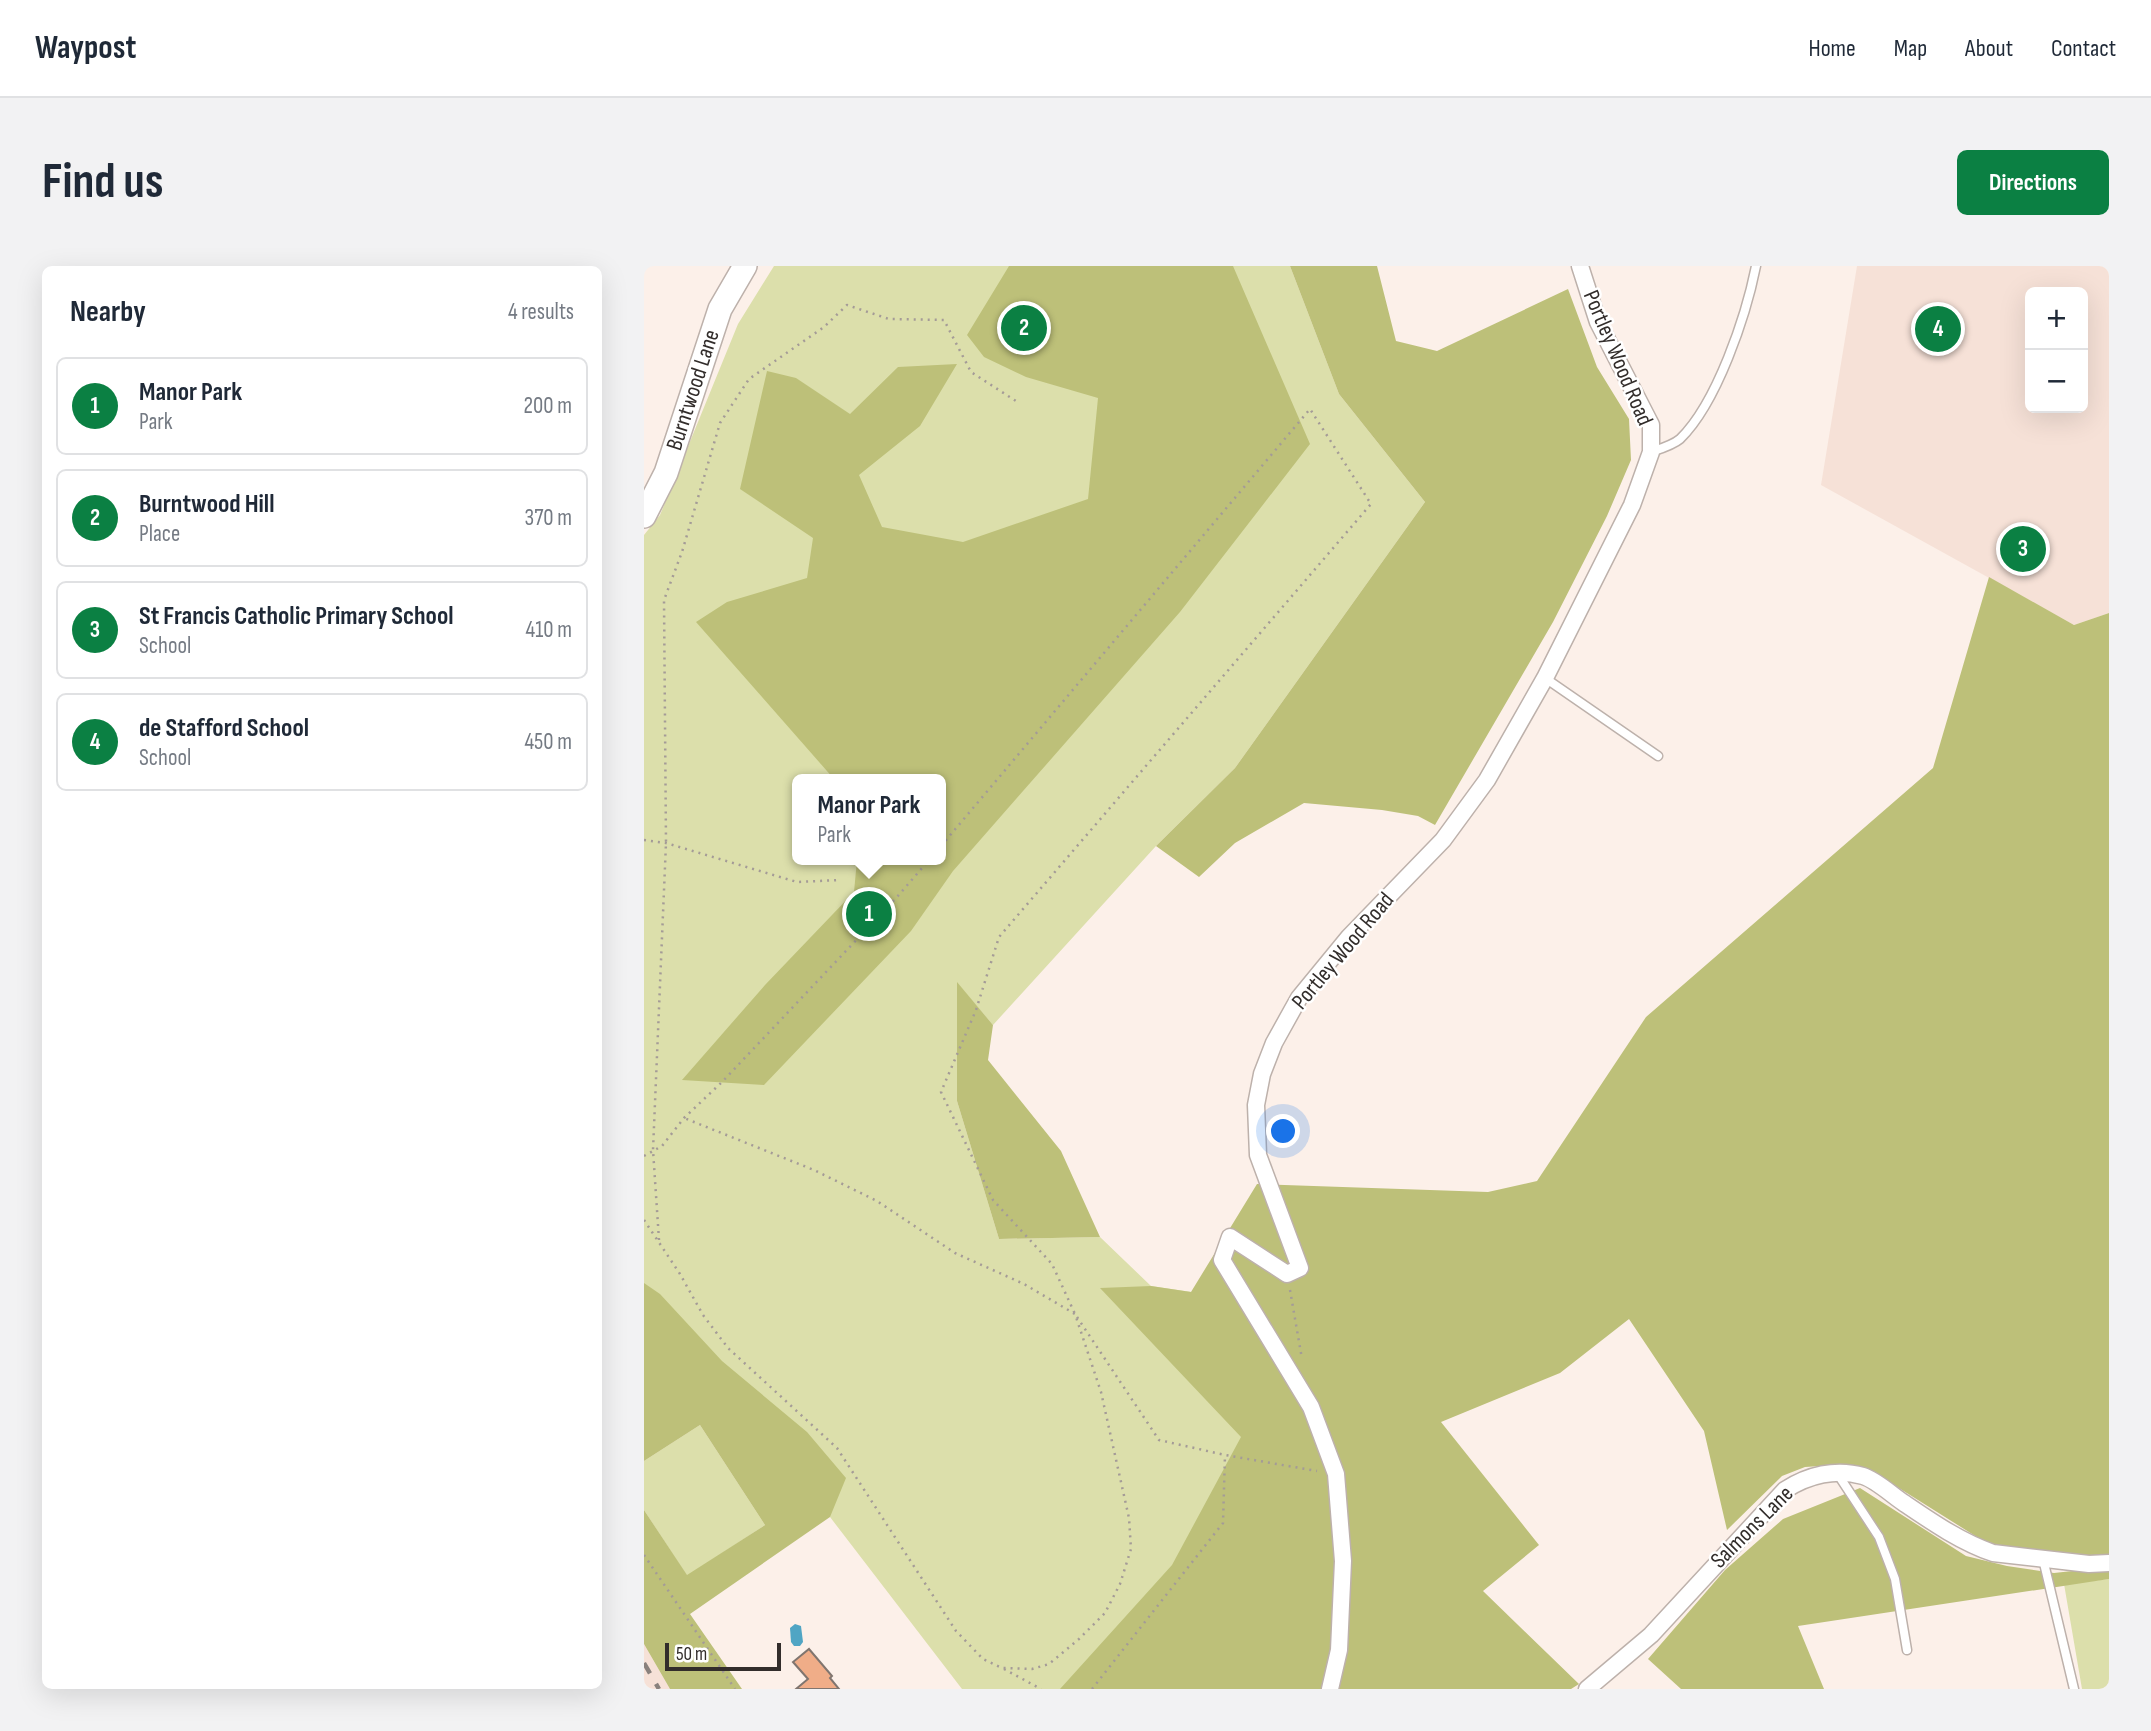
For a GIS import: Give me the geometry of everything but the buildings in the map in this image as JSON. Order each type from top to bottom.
[{"type":"street","name":"Burntwood Lane","points":[[644,516],[666,473],[720,309],[745,266]]},
{"type":"street","name":"Portley Wood Road","points":[[1287,1274],[1300,1268],[1258,1155],[1256,1105],[1262,1074],[1274,1043],[1299,998],[1349,937],[1448,833],[1487,780],[1545,678],[1632,505],[1651,453],[1651,425],[1598,322],[1580,266]]},
{"type":"street","points":[[1287,1274],[1230,1237],[1222,1260],[1311,1407],[1336,1474],[1343,1561],[1339,1650],[1330,1689]]},
{"type":"street","name":"Salmons Lane","points":[[1587,1689],[1651,1635],[1785,1490],[1800,1480],[1818,1475],[1837,1473],[1864,1476],[1927,1519],[1993,1553],[2089,1564],[2109,1563]]},
{"type":"lane","points":[[1651,453],[1679,440],[1703,409],[1734,342],[1756,266]]},
{"type":"lane","points":[[1545,678],[1658,756]]},
{"type":"lane","points":[[1837,1473],[1879,1536],[1895,1579],[1907,1650]]},
{"type":"lane","points":[[2043,1559],[2074,1689]]},
{"type":"path","points":[[659,1243],[653,1150],[666,843],[664,600],[682,552],[720,423],[749,379],[824,327],[847,305],[889,319],[944,320],[971,372],[1019,404]]},
{"type":"path","points":[[946,840],[1310,409],[1371,504],[999,937],[976,1010],[941,1092],[993,1200],[1052,1265],[1075,1314],[1101,1392],[1129,1518],[1131,1549],[1120,1584],[1105,1613],[1049,1664],[1032,1669],[1002,1668]]},
{"type":"path","points":[[644,840],[666,843],[797,882],[839,880]]},
{"type":"path","points":[[644,1156],[662,1146],[684,1118],[722,1083],[925,865]]},
{"type":"path","points":[[684,1118],[814,1170],[877,1201],[955,1253],[1024,1284],[1075,1314],[1159,1440],[1225,1455],[1336,1474]]},
{"type":"path","points":[[644,1220],[703,1315],[728,1348],[837,1448],[956,1630],[983,1659],[1041,1689]]},
{"type":"path","points":[[1287,1274],[1303,1367]]},
{"type":"path","points":[[1092,1689],[1223,1523],[1225,1455]]},
{"type":"path","points":[[644,1555],[735,1689]]},
{"type":"shaded area","points":[[1857,266],[2109,266],[2109,613],[2074,625],[1821,485]]},
{"type":"shaded area","points":[[644,1644],[670,1689],[644,1689]]},
{"type":"green space","points":[[774,266],[1290,266],[1339,394],[1425,502],[1235,768],[1156,846],[993,1025],[957,983],[957,1101],[999,1239],[1100,1237],[1151,1286],[1232,1298],[1303,1410],[1118,1689],[962,1689],[830,1517],[698,1407],[644,1411],[644,535],[660,515],[738,324]]},
{"type":"green space","points":[[1009,266],[1233,266],[1310,444],[1180,612],[953,871],[911,931],[764,1085],[682,1080],[765,985],[854,892],[857,865],[946,865],[946,774],[830,774],[696,622],[727,602],[807,578],[813,538],[740,489],[767,371],[796,378],[850,414],[898,367],[957,364],[920,426],[859,475],[882,527],[963,542],[1088,499],[1098,398],[1026,377],[984,357],[967,335]]},
{"type":"green space","points":[[1290,266],[1377,266],[1396,341],[1437,351],[1568,289],[1597,367],[1629,419],[1631,460],[1607,516],[1553,622],[1435,825],[1418,816],[1304,803],[1235,843],[1199,877],[1156,846],[1235,768],[1425,502],[1339,394]]},
{"type":"green space","points":[[1989,577],[2074,625],[2109,613],[2109,1554],[2086,1556],[1988,1544],[1867,1468],[1837,1465],[1805,1467],[1782,1476],[1727,1530],[1704,1431],[1629,1319],[1560,1373],[1441,1422],[1539,1545],[1483,1591],[1579,1684],[1571,1689],[1060,1689],[1172,1565],[1241,1437],[1100,1288],[1151,1286],[1191,1292],[1257,1184],[1488,1192],[1537,1181],[1646,1017],[1933,768]]},
{"type":"green space","points":[[957,982],[993,1025],[988,1060],[1061,1151],[1100,1237],[999,1239],[957,1101]]},
{"type":"green space","points":[[644,1283],[660,1294],[722,1361],[807,1432],[846,1478],[830,1517],[690,1614],[742,1689],[670,1689],[644,1644],[644,1510],[687,1575],[765,1525],[700,1425],[644,1461]]},
{"type":"green space","points":[[700,1425],[765,1525],[687,1576],[644,1510],[644,1461]]},
{"type":"green space","points":[[1860,1488],[1966,1556],[2054,1573],[2109,1567],[2109,1579],[1798,1626],[1824,1689],[1681,1689],[1648,1659],[1725,1570],[1783,1519]]},
{"type":"green space","points":[[2109,1579],[2109,1689],[2082,1689],[2064,1584]]},
{"type":"water","points":[[795,1624],[801,1626],[803,1642],[800,1646],[794,1646],[791,1642],[790,1628]]},
{"type":"railway","points":[[644,1663],[659,1689]]},
{"type":"place","name":"Burntwood Hill","points":[[1024,328]]},
{"type":"place","name":"de Stafford School","points":[[1938,329]]},
{"type":"place","name":"St Francis Catholic Primary School","points":[[2023,549]]},
{"type":"place","name":"Manor Park","points":[[869,914]]}]
